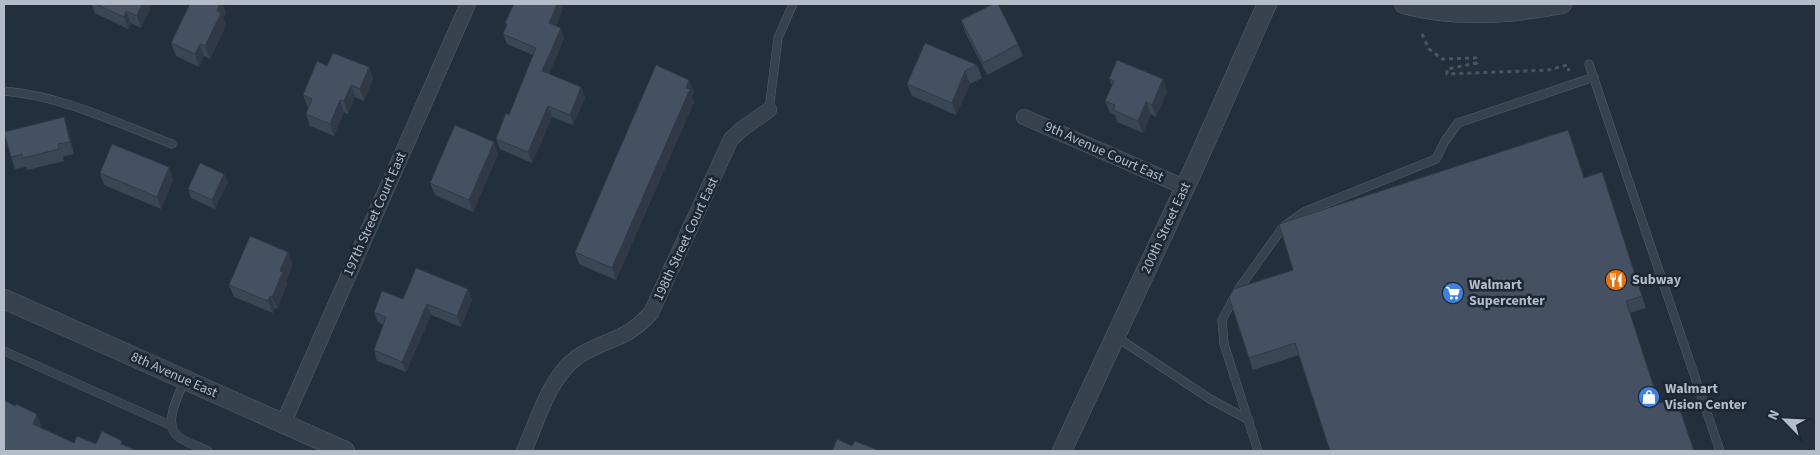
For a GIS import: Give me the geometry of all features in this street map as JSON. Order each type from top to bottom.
[{"type":"street","name":"197th Street Court East","points":[[283,424],[468,4]]},
{"type":"street","name":"200th Street East","points":[[1062,451],[1268,4]]},
{"type":"street","points":[[1404,4],[1458,13],[1535,9],[1562,4]]},
{"type":"street","name":"198th Street Court East","points":[[524,451],[554,383],[564,369],[577,357],[630,331],[651,313],[731,139],[770,110]]},
{"type":"street","name":"9th Avenue Court East","points":[[1024,117],[1184,187]]},
{"type":"street","name":"8th Avenue East","points":[[4,299],[345,451]]},
{"type":"lane","points":[[770,110],[778,38],[793,4]]},
{"type":"lane","points":[[1589,64],[1720,451]]},
{"type":"lane","points":[[1258,451],[1224,344],[1222,320],[1238,290],[1284,227],[1304,212],[1436,159],[1445,141],[1458,123],[1594,77]]},
{"type":"lane","points":[[4,92],[81,108],[172,144]]},
{"type":"lane","points":[[1115,336],[1210,399],[1249,420]]},
{"type":"lane","points":[[4,351],[172,426]]},
{"type":"lane","points":[[186,380],[172,409],[172,426],[175,434],[180,438],[208,451]]},
{"type":"path","points":[[1422,34],[1429,49],[1442,59],[1476,58],[1477,64],[1447,69],[1447,74],[1550,70],[1567,65],[1574,84]]},
{"type":"building","points":[[96,4],[142,4],[137,16],[126,11],[124,17]]},
{"type":"building","points":[[190,4],[220,4],[217,11],[221,13],[205,46],[200,44],[195,54],[171,43]]},
{"type":"building","points":[[514,4],[557,4],[549,23],[561,28],[542,71],[581,87],[570,115],[548,106],[528,152],[496,139],[506,113],[509,115],[536,48],[503,34],[507,24],[505,23]]},
{"type":"building","points":[[993,4],[998,4],[1018,44],[983,63],[961,20]]},
{"type":"building","points":[[925,43],[977,65],[965,71],[952,103],[907,84]]},
{"type":"building","points":[[333,53],[369,67],[360,89],[351,85],[344,101],[340,100],[330,124],[306,114],[312,99],[303,95],[317,61],[327,66]]},
{"type":"building","points":[[1117,60],[1163,79],[1152,105],[1146,102],[1138,121],[1113,110],[1115,105],[1105,101],[1114,81],[1109,79]]},
{"type":"building","points":[[656,65],[689,80],[686,88],[690,89],[612,268],[575,252]]},
{"type":"building","points":[[64,117],[70,142],[58,144],[59,149],[23,158],[22,154],[11,157],[4,132]]},
{"type":"building","points":[[455,125],[494,142],[469,200],[430,183]]},
{"type":"building","name":"Walmart Supercenter","points":[[1568,130],[1584,178],[1602,172],[1642,296],[1626,301],[1659,403],[1676,398],[1694,451],[1330,451],[1295,343],[1249,358],[1229,297],[1234,289],[1293,270],[1279,224]]},
{"type":"building","points":[[112,144],[169,167],[157,197],[100,173]]},
{"type":"building","points":[[200,163],[224,174],[212,200],[188,189]]},
{"type":"building","points":[[250,236],[288,252],[280,271],[283,272],[272,297],[270,296],[268,301],[229,285]]},
{"type":"building","points":[[416,268],[468,289],[457,316],[427,304],[402,362],[374,350],[386,317],[374,312],[382,291],[403,299]]},
{"type":"building","points":[[4,400],[37,414],[33,424],[74,443],[77,436],[96,444],[102,431],[122,441],[121,444],[138,451],[4,451]]},
{"type":"building","points":[[837,439],[852,446],[855,441],[880,451],[832,451]]},
{"type":"place","name":"Subway","points":[[1616,280]]},
{"type":"place","name":"Walmart Supercenter","points":[[1453,293]]},
{"type":"place","name":"Walmart Vision Center","points":[[1649,397]]}]
